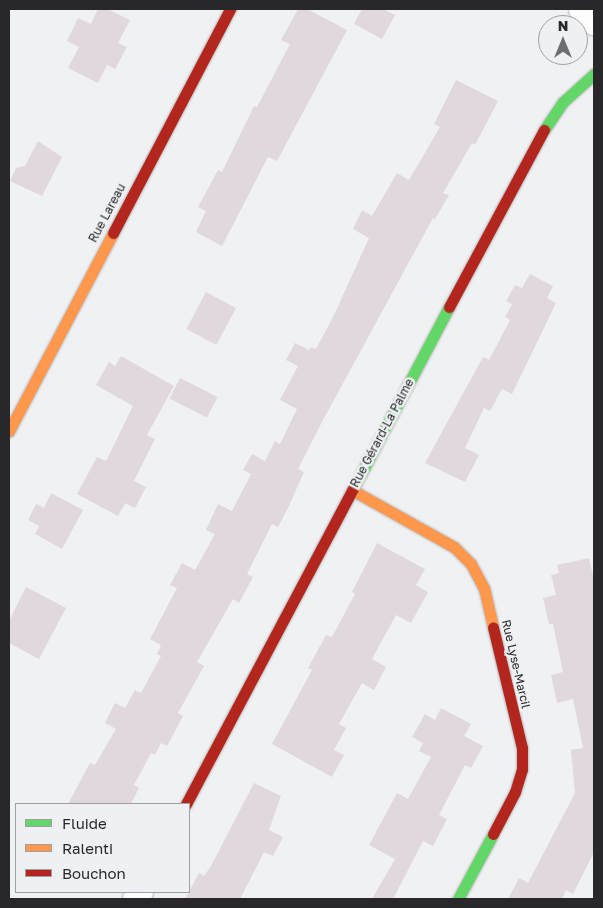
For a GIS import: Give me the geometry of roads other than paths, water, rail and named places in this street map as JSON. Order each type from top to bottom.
[{"type":"street","name":"Rue Lareau","points":[[9,431],[230,9]]},
{"type":"street","points":[[582,9],[594,22]]},
{"type":"street","name":"Rue Gérard-La Palme","points":[[187,803],[538,138],[563,102],[594,74]]},
{"type":"street","name":"Rue Lyse-Marcil","points":[[352,490],[454,547],[472,564],[484,588],[522,748],[522,769],[515,792],[458,899]]}]
